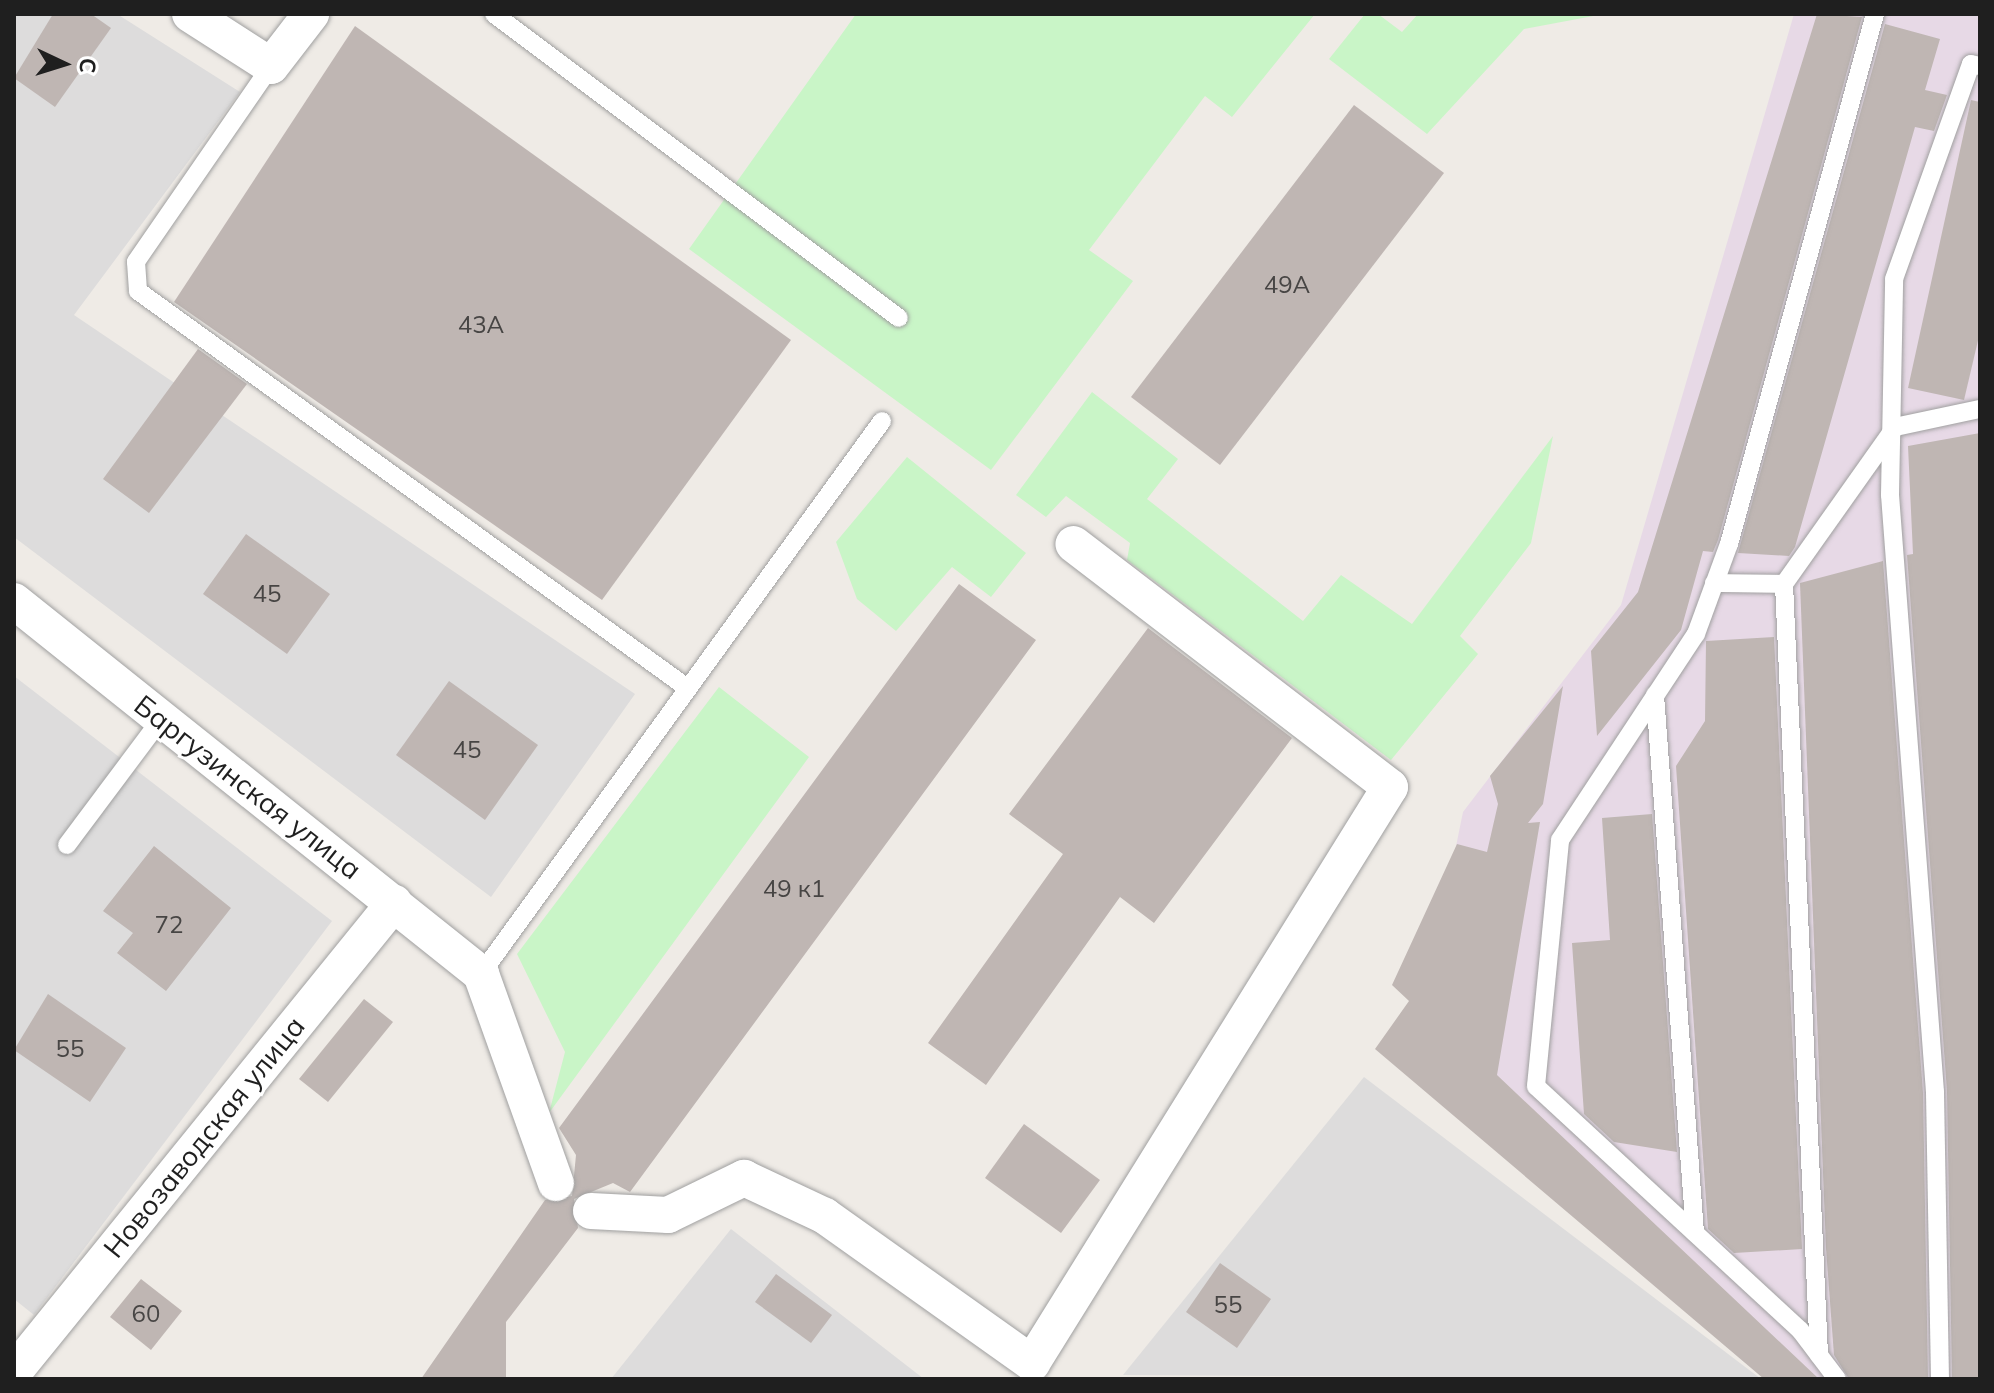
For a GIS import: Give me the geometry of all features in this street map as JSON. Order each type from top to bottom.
[{"type":"street","points":[[190,14],[271,66],[311,14]]},
{"type":"street","points":[[591,1211],[668,1215],[744,1178],[825,1216],[1035,1374],[1390,787],[1073,544]]},
{"type":"street","name":"Баргузинская улица","points":[[14,601],[481,974]]},
{"type":"street","name":"Новозаводская улица","points":[[21,1350],[394,903]]},
{"type":"street","points":[[481,974],[556,1183]]},
{"type":"lane","points":[[494,14],[899,318]]},
{"type":"lane","points":[[1837,1379],[1819,1355],[1695,1233],[1536,1086],[1560,840],[1696,634],[1714,583],[1875,14]]},
{"type":"lane","points":[[1940,1379],[1935,1092],[1890,495],[1895,427],[1894,279],[1971,64],[1980,66]]},
{"type":"lane","points":[[271,66],[136,262],[138,291],[686,687]]},
{"type":"lane","points":[[1819,1355],[1784,584],[1895,427],[1980,409]]},
{"type":"lane","points":[[481,974],[686,687],[882,421]]},
{"type":"lane","points":[[1714,583],[1784,584]]},
{"type":"lane","points":[[1655,695],[1695,1233]]},
{"type":"lane","points":[[67,845],[162,718]]},
{"type":"shaded area","points":[[14,14],[117,14],[240,92],[74,315],[635,694],[491,897],[14,537]]},
{"type":"shaded area","points":[[1794,14],[1980,14],[1980,1379],[1782,1379],[1413,1057],[1463,812],[1621,605]]},
{"type":"shaded area","points":[[14,676],[332,921],[34,1315],[14,1299]]},
{"type":"shaded area","points":[[1364,1077],[1761,1379],[1123,1375]]},
{"type":"shaded area","points":[[731,1229],[924,1379],[611,1379]]},
{"type":"green space","points":[[856,14],[1315,14],[1232,117],[1205,96],[1089,250],[1133,281],[991,470],[689,249]]},
{"type":"green space","points":[[1365,14],[1378,14],[1402,32],[1418,14],[1604,14],[1524,29],[1427,134],[1329,59]]},
{"type":"green space","points":[[1092,392],[1178,459],[1147,499],[1303,621],[1341,575],[1412,624],[1553,436],[1531,543],[1460,636],[1478,654],[1391,760],[1127,560],[1130,543],[1066,496],[1046,517],[1016,495]]},
{"type":"green space","points":[[907,457],[1026,553],[991,597],[952,567],[896,631],[857,599],[836,542]]},
{"type":"green space","points":[[719,687],[809,757],[549,1113],[565,1052],[517,954]]},
{"type":"building","points":[[53,14],[91,14],[111,28],[55,107],[14,78]]},
{"type":"building","points":[[1817,14],[1862,17],[1718,540],[1713,552],[1703,551],[1681,630],[1597,736],[1591,651],[1638,592]]},
{"type":"building","points":[[1885,24],[1940,39],[1925,90],[1947,95],[1934,131],[1915,127],[1795,547],[1789,556],[1738,553]]},
{"type":"building","points":[[355,26],[791,340],[602,600],[174,302]]},
{"type":"building","points":[[1971,100],[1980,102],[1980,332],[1964,400],[1908,388]]},
{"type":"building","points":[[1354,105],[1444,173],[1220,465],[1131,397]]},
{"type":"building","points":[[198,349],[247,384],[149,513],[103,479]]},
{"type":"building","points":[[1980,433],[1980,1379],[1952,1379],[1947,1091],[1907,555],[1913,554],[1908,446]]},
{"type":"building","points":[[246,534],[330,594],[287,654],[203,594]]},
{"type":"building","points":[[1883,561],[1923,1093],[1928,1379],[1849,1379],[1834,1355],[1826,1248],[1800,583]]},
{"type":"building","points":[[959,584],[1036,640],[630,1192],[613,1183],[574,1199],[578,1228],[506,1322],[506,1379],[421,1379],[545,1200],[572,1196],[576,1155],[559,1128]]},
{"type":"building","points":[[1148,628],[1292,738],[1154,923],[1120,897],[986,1085],[928,1043],[1063,854],[1009,814]]},
{"type":"building","points":[[1774,637],[1802,1249],[1734,1253],[1708,1229],[1676,766],[1705,721],[1706,641]]},
{"type":"building","points":[[449,681],[538,745],[485,820],[396,755]]},
{"type":"building","points":[[1563,686],[1543,804],[1528,823],[1540,822],[1497,1075],[1819,1379],[1764,1379],[1375,1049],[1409,1001],[1392,985],[1457,844],[1487,852],[1498,804],[1490,776]]},
{"type":"building","points":[[1652,814],[1677,1152],[1614,1142],[1584,1114],[1572,943],[1610,940],[1602,818]]},
{"type":"building","points":[[154,846],[231,908],[166,991],[117,953],[133,933],[103,911]]},
{"type":"building","points":[[48,994],[126,1048],[90,1102],[14,1050]]},
{"type":"building","points":[[364,999],[393,1022],[328,1102],[299,1079]]},
{"type":"building","points":[[1024,1124],[1100,1180],[1061,1233],[985,1178]]},
{"type":"building","points":[[1220,1263],[1271,1299],[1237,1348],[1186,1312]]},
{"type":"building","points":[[776,1274],[832,1315],[811,1343],[755,1302]]},
{"type":"building","points":[[141,1279],[182,1311],[151,1350],[110,1317]]}]
